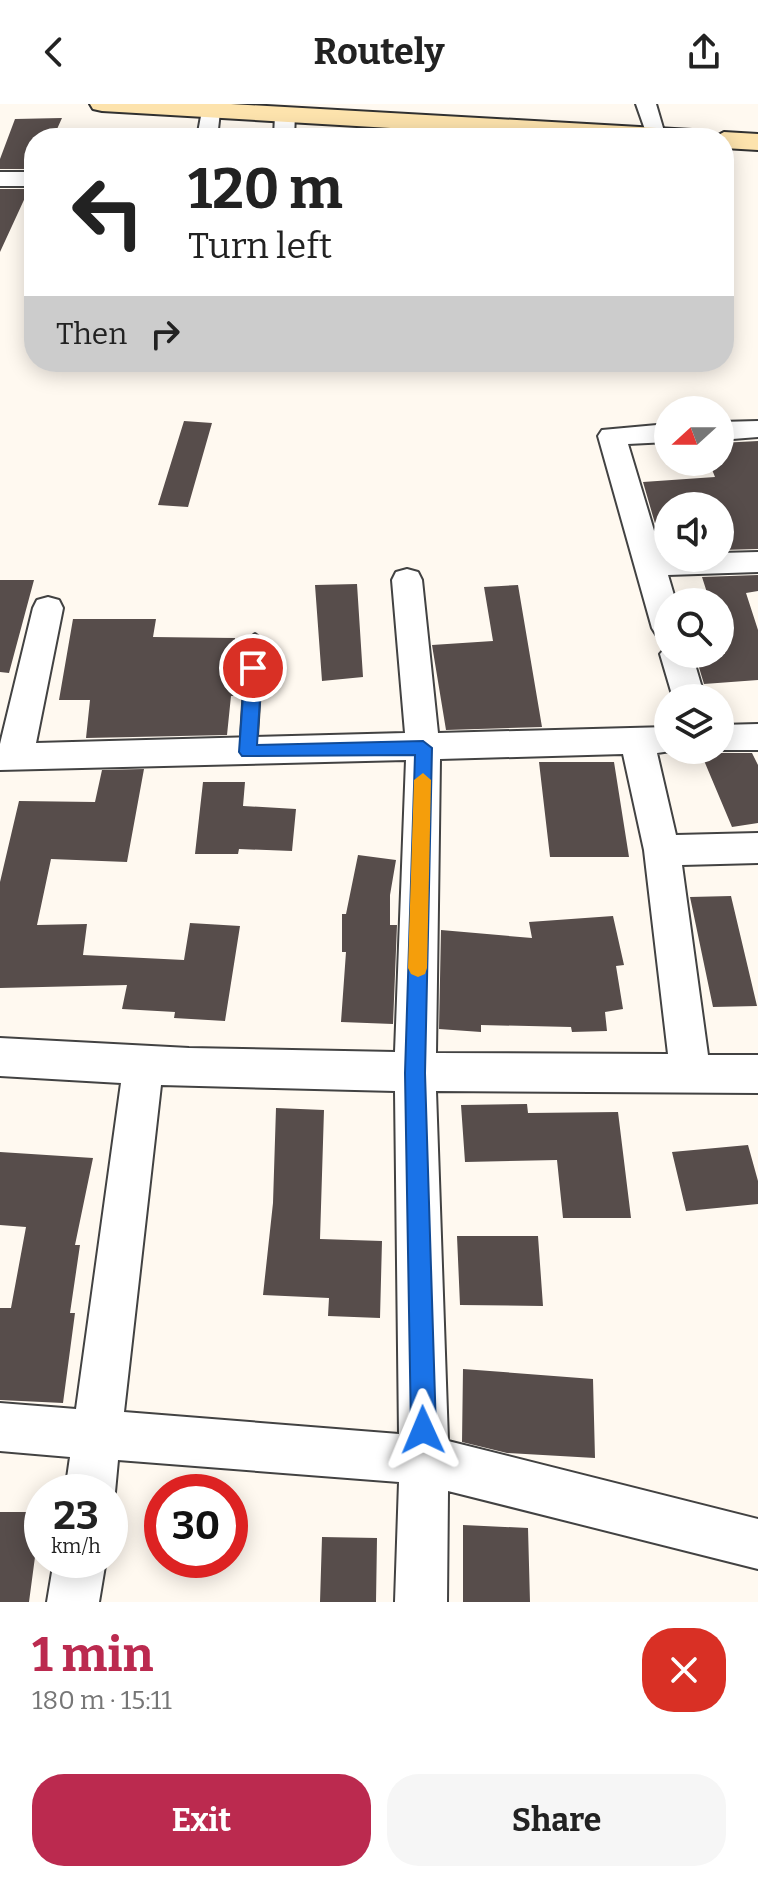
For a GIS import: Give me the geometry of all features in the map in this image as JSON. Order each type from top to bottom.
[{"type":"street","points":[[102,104],[215,107],[284,126],[347,128]]},
{"type":"street","points":[[646,104],[654,128]]},
{"type":"street","points":[[210,128],[215,107]]},
{"type":"street","points":[[734,141],[758,142]]},
{"type":"street","points":[[0,179],[24,179]]},
{"type":"street","points":[[734,430],[758,429]]},
{"type":"street","points":[[654,434],[612,436],[656,588]]},
{"type":"street","points":[[649,565],[758,562]]},
{"type":"street","points":[[407,580],[423,748],[415,1073],[424,1460],[421,1602]]},
{"type":"street","points":[[48,608],[8,757],[652,740],[662,850],[690,1073]]},
{"type":"street","points":[[734,738],[758,737]]},
{"type":"street","points":[[662,850],[758,848]]},
{"type":"street","points":[[0,1057],[143,1067],[415,1073],[758,1074]]},
{"type":"street","points":[[93,1474],[143,1067]]},
{"type":"street","points":[[0,1427],[424,1460],[758,1544]]},
{"type":"street","points":[[73,1602],[77,1578]]},
{"type":"lane","points":[[248,752],[255,640]]},
{"type":"building","points":[[62,118],[58,128],[24,128],[24,169],[0,169],[0,159],[15,119]]},
{"type":"building","points":[[0,189],[24,189],[24,200],[0,252]]},
{"type":"building","points":[[184,421],[212,423],[188,507],[158,505]]},
{"type":"building","points":[[758,441],[758,549],[734,550],[734,492],[654,492],[654,520],[643,482],[734,476],[734,442]]},
{"type":"building","points":[[758,575],[758,591],[746,593],[758,630],[758,680],[704,684],[699,668],[734,668],[734,588],[706,588],[702,577]]},
{"type":"building","points":[[0,580],[34,580],[9,673],[0,672]]},
{"type":"building","points":[[357,584],[363,677],[322,681],[315,585]]},
{"type":"building","points":[[518,585],[542,727],[446,730],[432,645],[493,641],[484,587]]},
{"type":"building","points":[[73,619],[156,619],[153,637],[235,638],[234,696],[231,696],[227,735],[86,738],[90,700],[59,700]]},
{"type":"building","points":[[734,753],[752,753],[758,765],[758,823],[732,827],[705,764],[734,764]]},
{"type":"building","points":[[539,762],[614,762],[629,857],[550,857]]},
{"type":"building","points":[[144,769],[127,862],[51,859],[37,925],[87,924],[83,955],[184,960],[190,923],[240,926],[225,1021],[174,1018],[175,1012],[122,1009],[127,985],[0,988],[0,882],[19,801],[95,802],[102,770]]},
{"type":"building","points":[[203,782],[245,782],[243,806],[296,809],[292,851],[239,849],[238,854],[195,854]]},
{"type":"building","points":[[358,855],[396,860],[390,895],[390,925],[397,925],[393,1024],[341,1022],[346,952],[342,952],[342,914],[346,914]]},
{"type":"building","points":[[731,896],[757,1006],[713,1007],[690,897]]},
{"type":"building","points":[[613,916],[624,965],[616,966],[623,1009],[605,1012],[607,1031],[572,1032],[571,1027],[481,1025],[481,1032],[439,1029],[441,930],[532,938],[529,922]]},
{"type":"building","points":[[527,1104],[528,1113],[618,1112],[631,1218],[563,1218],[557,1160],[465,1162],[461,1105]]},
{"type":"building","points":[[276,1108],[324,1110],[320,1239],[382,1241],[380,1318],[328,1316],[329,1298],[263,1295],[273,1203]]},
{"type":"building","points":[[748,1145],[758,1181],[758,1204],[686,1211],[672,1152]]},
{"type":"building","points":[[0,1152],[93,1158],[75,1245],[80,1245],[70,1313],[75,1313],[63,1403],[0,1400],[0,1308],[11,1308],[26,1227],[0,1225]]},
{"type":"building","points":[[457,1236],[538,1236],[543,1306],[460,1305]]},
{"type":"building","points":[[463,1369],[593,1379],[595,1458],[507,1453],[462,1442]]},
{"type":"building","points":[[0,1512],[24,1512],[24,1578],[32,1578],[29,1602],[0,1602]]},
{"type":"building","points":[[463,1525],[528,1528],[530,1602],[463,1602]]},
{"type":"building","points":[[322,1537],[377,1538],[376,1602],[320,1602]]},
{"type":"slow traffic","points":[[418,968],[423,780]]},
{"type":"route","points":[[253,668],[248,752],[423,748],[415,1073],[423,1430]]}]
